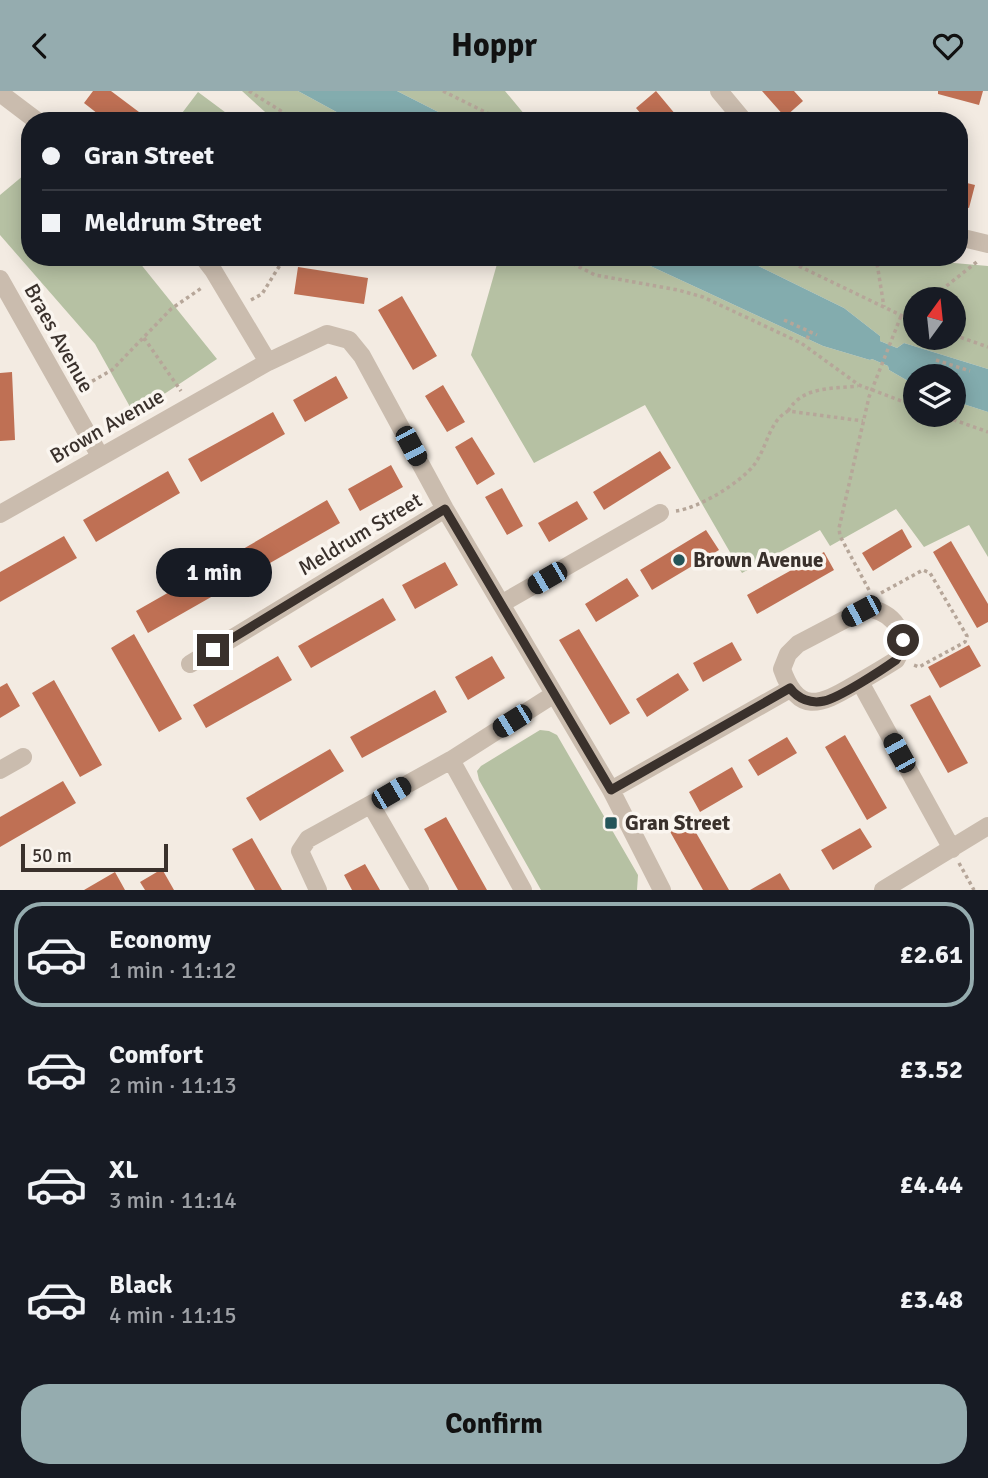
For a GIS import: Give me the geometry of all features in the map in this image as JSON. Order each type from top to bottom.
[{"type":"street","points":[[719,91],[736,112]]},
{"type":"street","points":[[0,93],[25,112]]},
{"type":"street","points":[[968,239],[988,244]]},
{"type":"street","points":[[209,266],[268,362]]},
{"type":"street","name":"Braes Avenue","points":[[0,279],[100,456]]},
{"type":"street","name":"Brown Avenue","points":[[0,514],[268,362],[327,334],[349,340],[362,356],[445,509],[611,790],[658,889]]},
{"type":"street","name":"Meldrum Street","points":[[190,664],[445,509]]},
{"type":"street","points":[[501,604],[660,513]]},
{"type":"street","points":[[867,605],[893,618],[903,640],[902,650],[896,660],[826,701],[809,702],[794,694],[782,669],[788,654],[799,644],[861,611],[867,605]]},
{"type":"street","points":[[860,682],[952,849]]},
{"type":"street","points":[[611,790],[790,688]]},
{"type":"street","points":[[318,890],[300,851],[308,839],[451,760],[553,695]]},
{"type":"street","points":[[0,770],[23,757]]},
{"type":"street","points":[[451,760],[523,890]]},
{"type":"street","points":[[371,805],[420,890]]},
{"type":"street","points":[[883,890],[988,826]]},
{"type":"path","points":[[249,91],[283,112]]},
{"type":"path","points":[[443,91],[485,112]]},
{"type":"path","points":[[945,287],[978,261]]},
{"type":"path","points":[[236,308],[262,294],[279,266]]},
{"type":"path","points":[[578,266],[595,275],[703,297],[801,343],[859,385],[903,402]]},
{"type":"path","points":[[798,266],[901,316],[871,390],[839,529],[840,536],[869,591],[867,605]]},
{"type":"path","points":[[877,266],[884,309]]},
{"type":"path","points":[[66,396],[112,370],[171,309],[218,278]]},
{"type":"path","points":[[784,320],[817,335]]},
{"type":"path","points":[[807,339],[810,332]]},
{"type":"path","points":[[144,338],[189,406]]},
{"type":"path","points":[[966,339],[988,347]]},
{"type":"path","points":[[936,360],[969,370],[969,363]]},
{"type":"path","points":[[660,513],[689,510],[740,479],[755,464],[780,415],[788,411],[795,399],[806,393],[859,385]]},
{"type":"path","points":[[788,411],[863,421]]},
{"type":"path","points":[[966,424],[988,432]]},
{"type":"path","points":[[867,605],[923,570],[930,573],[967,636],[965,642],[919,667],[896,660]]},
{"type":"path","points":[[952,849],[974,890]]},
{"type":"green space","points":[[242,91],[298,91],[336,112],[265,112]]},
{"type":"green space","points":[[397,91],[505,91],[522,112],[438,112]]},
{"type":"green space","points":[[198,92],[225,112],[183,112]]},
{"type":"green space","points":[[21,178],[21,259],[0,235],[0,195]]},
{"type":"green space","points":[[27,266],[142,266],[217,359],[134,414],[95,344]]},
{"type":"green space","points":[[496,266],[650,266],[823,346],[888,366],[889,370],[903,378],[903,427],[966,427],[966,405],[988,412],[988,557],[969,525],[924,547],[896,509],[830,546],[820,530],[742,573],[645,405],[534,463],[471,355]]},
{"type":"green space","points":[[758,266],[988,266],[988,369],[927,350],[966,350],[966,287],[903,287],[903,344],[897,348],[880,341],[880,336],[844,308]]},
{"type":"green space","points":[[540,730],[557,735],[638,875],[637,890],[541,890],[479,780],[477,771]]},
{"type":"water","points":[[298,91],[397,91],[438,112],[336,112]]},
{"type":"water","points":[[650,266],[758,266],[844,308],[880,336],[880,341],[897,348],[903,344],[903,350],[927,350],[988,369],[988,412],[966,405],[966,364],[903,364],[903,378],[889,370],[888,366],[823,346]]},
{"type":"building","points":[[93,91],[111,91],[139,112],[96,112],[84,103]]},
{"type":"building","points":[[656,91],[674,112],[639,112],[636,108]]},
{"type":"building","points":[[762,91],[794,91],[803,101],[791,112],[781,112]]},
{"type":"building","points":[[938,91],[983,91],[979,105],[938,94]]},
{"type":"building","points":[[968,183],[975,185],[968,208]]},
{"type":"building","points":[[298,267],[368,278],[364,304],[294,294]]},
{"type":"building","points":[[402,296],[437,356],[413,370],[378,310]]},
{"type":"building","points":[[12,372],[15,440],[0,441],[0,373]]},
{"type":"building","points":[[336,376],[348,398],[305,422],[293,400]]},
{"type":"building","points":[[443,385],[465,422],[447,432],[425,396]]},
{"type":"building","points":[[273,412],[285,434],[201,482],[188,459]]},
{"type":"building","points":[[472,437],[495,474],[477,485],[455,447]]},
{"type":"building","points":[[660,451],[671,468],[604,510],[593,492]]},
{"type":"building","points":[[391,465],[403,487],[360,511],[348,489]]},
{"type":"building","points":[[168,471],[180,493],[96,542],[83,520]]},
{"type":"building","points":[[502,488],[523,526],[507,535],[485,497]]},
{"type":"building","points":[[327,500],[340,523],[256,571],[243,549]]},
{"type":"building","points":[[577,501],[588,519],[549,542],[538,523]]},
{"type":"building","points":[[902,529],[912,547],[873,571],[862,553]]},
{"type":"building","name":"Brown Avenue","points":[[706,530],[719,550],[652,590],[640,570]]},
{"type":"building","points":[[64,536],[77,558],[0,602],[0,572]]},
{"type":"building","points":[[951,541],[988,604],[988,622],[977,628],[933,552]]},
{"type":"building","points":[[824,552],[834,570],[757,614],[747,595]]},
{"type":"building","points":[[222,562],[234,584],[148,633],[136,611]]},
{"type":"building","points":[[445,562],[458,585],[415,609],[402,585]]},
{"type":"building","name":"Brown Avenue","points":[[627,578],[639,596],[596,622],[585,604]]},
{"type":"building","points":[[383,598],[396,620],[311,668],[298,646]]},
{"type":"building","points":[[579,629],[630,713],[610,725],[559,640]]},
{"type":"building","points":[[134,634],[182,719],[159,732],[111,648]]},
{"type":"building","points":[[732,642],[742,660],[703,682],[693,663]]},
{"type":"building","points":[[969,645],[981,666],[940,688],[928,667]]},
{"type":"building","points":[[278,656],[292,680],[206,728],[193,705]]},
{"type":"building","points":[[492,656],[505,678],[468,700],[455,677]]},
{"type":"building","points":[[678,673],[689,690],[647,717],[636,699]]},
{"type":"building","points":[[54,680],[102,765],[80,777],[32,693]]},
{"type":"building","points":[[7,683],[20,706],[0,718],[0,687]]},
{"type":"building","points":[[435,690],[447,712],[362,758],[350,737]]},
{"type":"building","points":[[930,695],[968,763],[948,773],[910,705]]},
{"type":"building","points":[[845,735],[887,808],[867,820],[825,747]]},
{"type":"building","points":[[787,737],[797,753],[758,776],[748,760]]},
{"type":"building","points":[[330,749],[344,771],[260,821],[246,798]]},
{"type":"building","points":[[732,767],[743,787],[700,812],[689,792]]},
{"type":"building","points":[[63,781],[76,803],[0,847],[0,817]]},
{"type":"building","points":[[446,817],[487,890],[458,890],[424,829]]},
{"type":"building","points":[[687,817],[729,890],[703,890],[668,828]]},
{"type":"building","points":[[860,828],[872,847],[833,870],[821,850]]},
{"type":"building","points":[[252,838],[282,890],[255,890],[232,849]]},
{"type":"building","points":[[365,864],[380,890],[352,890],[344,875]]},
{"type":"building","points":[[162,869],[174,890],[145,890],[140,882]]},
{"type":"building","points":[[115,872],[125,890],[84,890]]},
{"type":"building","points":[[780,873],[790,890],[750,890]]},
{"type":"place","name":"Brown Avenue","points":[[679,560]]},
{"type":"place","name":"Gran Street","points":[[611,823]]},
{"type":"route","points":[[213,650],[445,509],[611,790],[790,688],[794,694],[809,702],[826,701],[896,660],[902,650],[903,640]]}]
